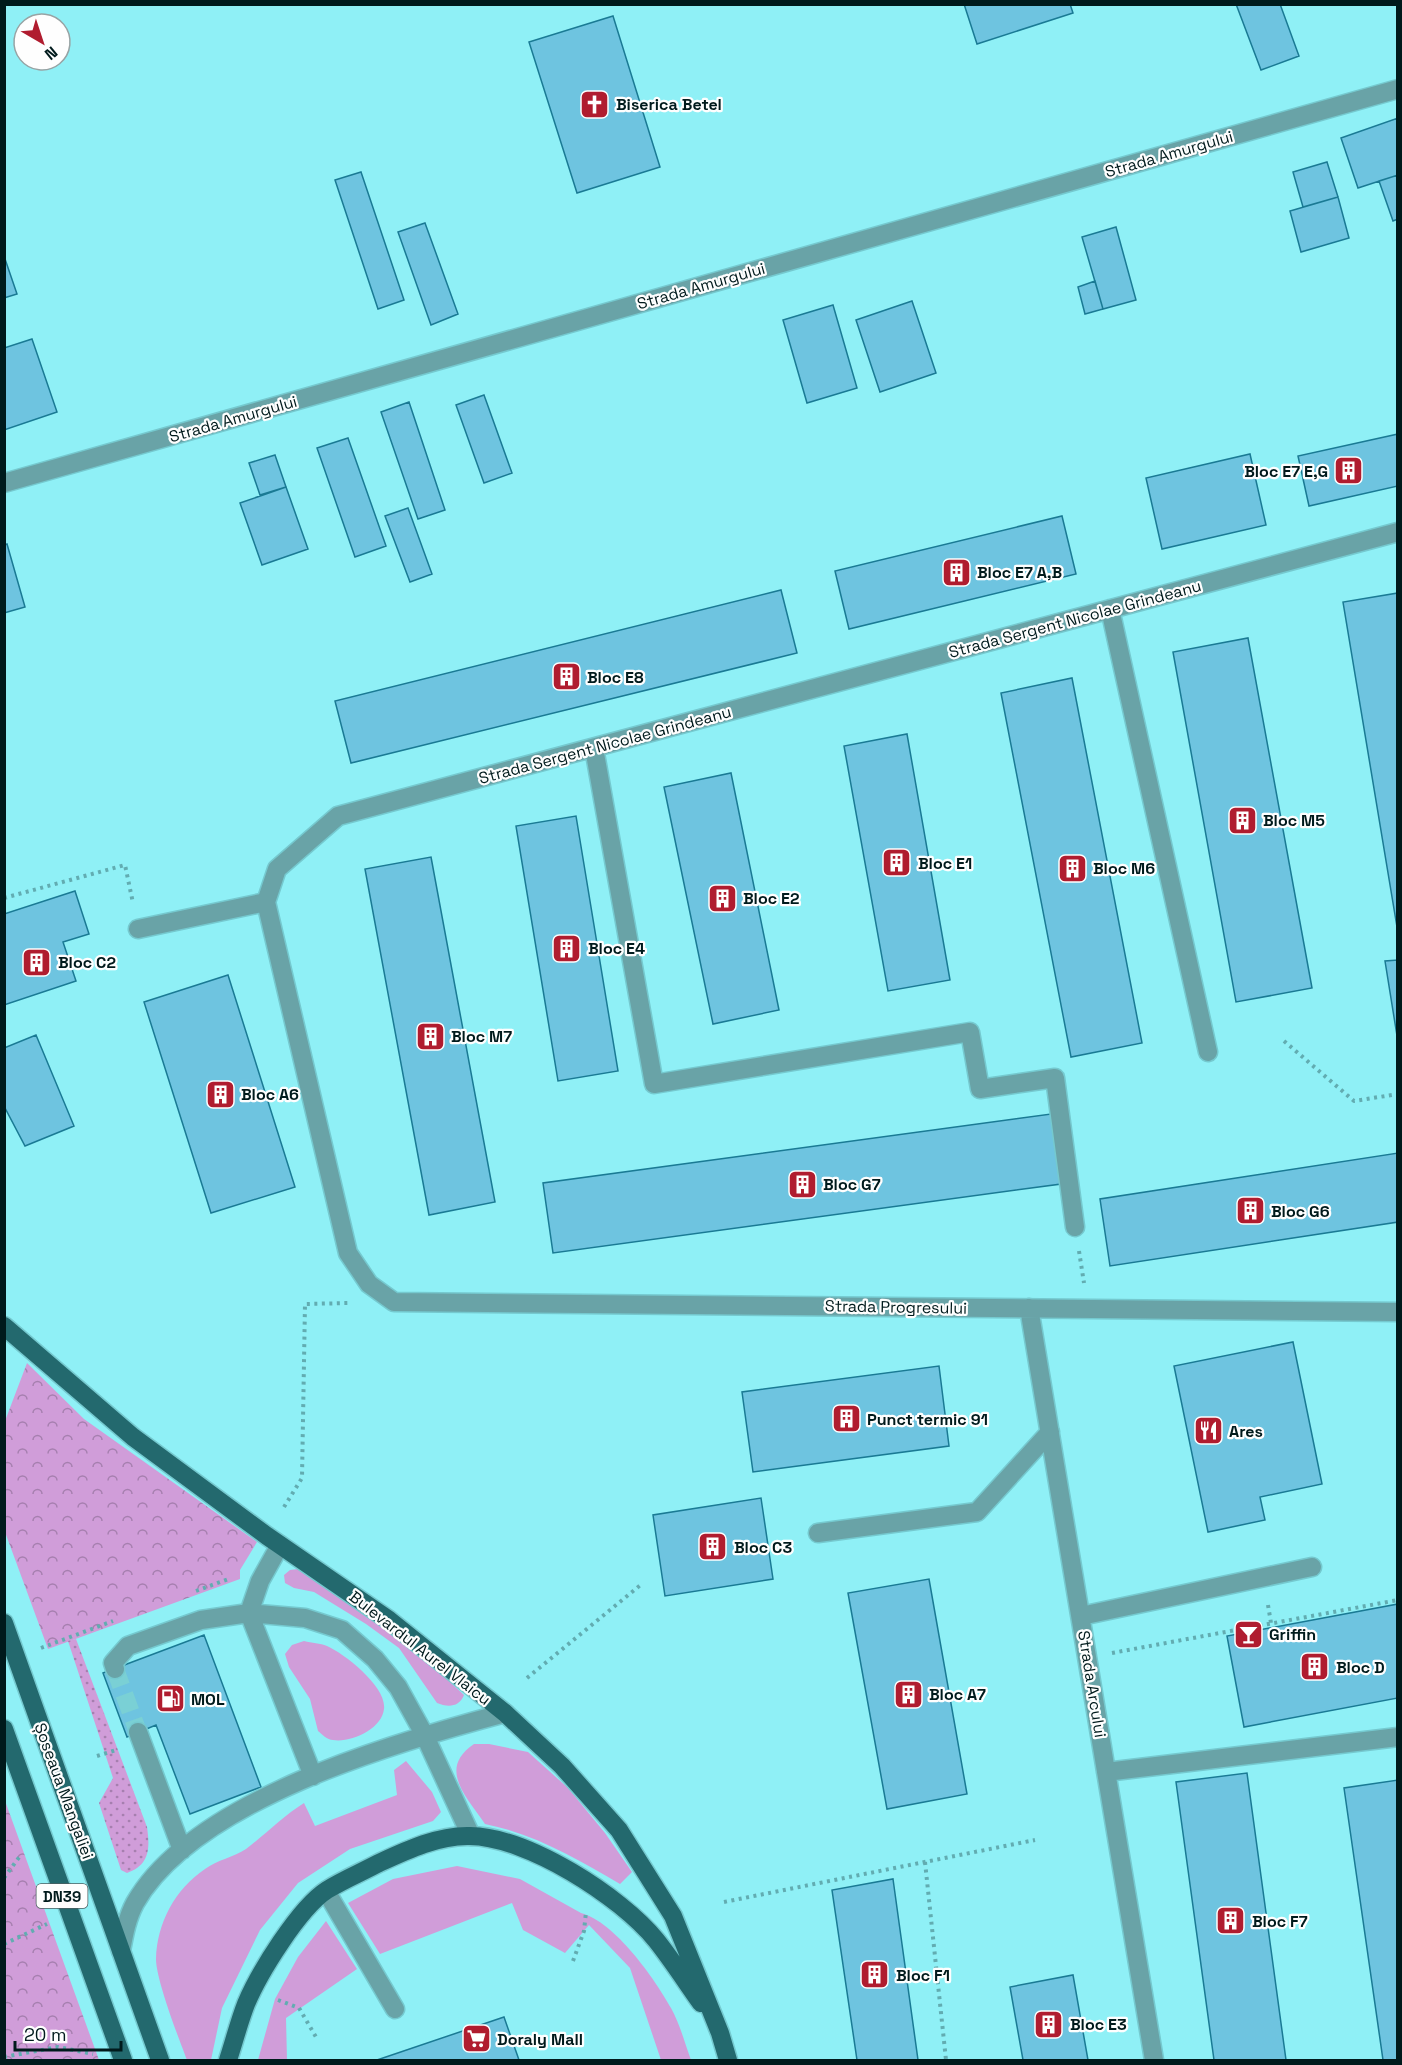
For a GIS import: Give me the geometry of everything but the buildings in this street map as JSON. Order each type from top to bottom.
[{"type":"main road","name":"Bulevardul Aurel Vlaicu","points":[[4,1326],[133,1437],[280,1545],[389,1620],[505,1713],[562,1766],[619,1830],[673,1916],[729,2061]]},
{"type":"main road","name":"Șoseaua Mangaliei","points":[[4,1623],[160,2061]]},
{"type":"main road","name":"DN39","points":[[4,1729],[123,2061]]},
{"type":"main road","points":[[228,2061],[247,2003],[280,1943],[314,1902],[326,1891],[404,1851],[451,1837],[471,1836],[503,1840],[558,1863],[610,1898],[655,1939],[720,2033]]},
{"type":"street","name":"Strada Amurgului","points":[[4,483],[1398,89]]},
{"type":"street","name":"Strada Sergent Nicolae Grindeanu","points":[[266,902],[277,869],[338,816],[1398,532]]},
{"type":"street","points":[[1110,609],[1208,1052]]},
{"type":"street","points":[[594,748],[654,1084],[970,1032],[980,1089],[1055,1078],[1076,1227]]},
{"type":"street","points":[[138,929],[266,902],[348,1253],[369,1284],[394,1302]]},
{"type":"street","name":"Strada Progresului","points":[[394,1302],[1398,1312]]},
{"type":"street","name":"Strada Arcului","points":[[1029,1308],[1154,2061]]},
{"type":"street","points":[[818,1533],[977,1512],[1050,1432]]},
{"type":"street","points":[[280,1545],[260,1581],[249,1613],[313,1776]]},
{"type":"street","points":[[1081,1616],[1312,1567]]},
{"type":"street","points":[[115,1669],[113,1663],[128,1646],[201,1620],[249,1613],[305,1618],[342,1630],[375,1659],[398,1687],[424,1734],[471,1836]]},
{"type":"street","points":[[121,1951],[125,1929],[136,1902],[182,1850],[218,1824],[313,1776],[424,1734],[505,1713]]},
{"type":"street","points":[[138,1732],[182,1850]]},
{"type":"street","points":[[1106,1772],[1398,1737]]},
{"type":"street","points":[[326,1891],[395,2009]]},
{"type":"path","points":[[4,898],[125,865],[138,929]]},
{"type":"path","points":[[1284,1041],[1354,1101],[1398,1094]]},
{"type":"path","points":[[1076,1227],[1089,1309]]},
{"type":"path","points":[[284,1507],[303,1478],[305,1304],[394,1302]]},
{"type":"path","points":[[526,1678],[643,1583]]},
{"type":"path","points":[[1088,1658],[1398,1600]]},
{"type":"path","points":[[724,1902],[1035,1840]]},
{"type":"path","points":[[4,1878],[21,1855]]},
{"type":"path","points":[[925,1862],[946,2061]]},
{"type":"path","points":[[573,1961],[584,1931],[586,1912]]},
{"type":"path","points":[[4,1944],[56,1920]]},
{"type":"path","points":[[271,1998],[299,2008],[316,2037]]},
{"type":"path","points":[[4,2057],[58,2047],[101,2056]]},
{"type":"green space","points":[[27,1363],[84,1419],[257,1542],[240,1570],[240,1579],[48,1649],[5,1532],[5,1421]]},
{"type":"green space","points":[[298,1569],[405,1644],[464,1695],[462,1699],[452,1705],[437,1703],[399,1648],[366,1624],[314,1592],[294,1588],[285,1583],[284,1575],[290,1570]]},
{"type":"green space","points":[[76,1639],[147,1827],[147,1855],[135,1870],[127,1873],[121,1870],[99,1803],[113,1778],[68,1641]]},
{"type":"green space","points":[[304,1641],[335,1650],[363,1672],[379,1691],[383,1700],[384,1709],[378,1723],[357,1737],[348,1739],[329,1739],[318,1731],[310,1699],[289,1667],[285,1654],[292,1645]]},
{"type":"green space","points":[[474,1744],[489,1744],[528,1752],[568,1788],[605,1833],[632,1872],[620,1884],[538,1841],[485,1824],[464,1793],[456,1773],[463,1754]]},
{"type":"green space","points":[[406,1761],[432,1792],[441,1812],[433,1821],[350,1849],[298,1883],[260,1930],[222,2008],[211,2060],[187,2060],[164,1995],[156,1959],[164,1920],[185,1886],[205,1869],[246,1849],[304,1803],[315,1826],[397,1795],[394,1770]]},
{"type":"green space","points":[[4,1798],[99,2060],[5,2060]]},
{"type":"green space","points":[[457,1866],[520,1879],[594,1918],[607,1928],[633,1953],[664,1996],[677,2021],[691,2060],[661,2060],[630,1968],[589,1925],[565,1953],[523,1930],[512,1903],[380,1954],[348,1903],[393,1879]]},
{"type":"green space","points":[[326,1921],[357,1969],[286,2018],[287,2060],[258,2060],[275,1999],[298,1957]]},
{"type":"tunnel","points":[[115,1669],[138,1732]]},
{"type":"place","name":"Biserica Betel","points":[[595,104]]},
{"type":"place","name":"Bloc E7 E,G","points":[[1349,471]]},
{"type":"place","name":"Bloc E7 A,B","points":[[956,572]]},
{"type":"place","name":"Bloc E8","points":[[566,677]]},
{"type":"place","name":"Bloc M5","points":[[1242,820]]},
{"type":"place","name":"Bloc E1","points":[[897,863]]},
{"type":"place","name":"Bloc M6","points":[[1072,868]]},
{"type":"place","name":"Bloc E2","points":[[722,898]]},
{"type":"place","name":"Bloc E4","points":[[567,948]]},
{"type":"place","name":"Bloc C2","points":[[37,962]]},
{"type":"place","name":"Bloc M7","points":[[430,1036]]},
{"type":"place","name":"Bloc A6","points":[[220,1094]]},
{"type":"place","name":"Bloc G7","points":[[802,1184]]},
{"type":"place","name":"Bloc G6","points":[[1250,1211]]},
{"type":"place","name":"Punct termic 91","points":[[846,1419]]},
{"type":"place","name":"Ares","points":[[1208,1431]]},
{"type":"place","name":"Bloc C3","points":[[713,1547]]},
{"type":"place","name":"Griffin","points":[[1248,1634]]},
{"type":"place","name":"Bloc D","points":[[1315,1667]]},
{"type":"place","name":"Bloc A7","points":[[908,1694]]},
{"type":"place","name":"MOL","points":[[170,1699]]},
{"type":"place","name":"Bloc F7","points":[[1231,1921]]},
{"type":"place","name":"Bloc F1","points":[[875,1975]]},
{"type":"place","name":"Bloc E3","points":[[1049,2024]]},
{"type":"place","name":"Doraly Mall","points":[[476,2039]]}]
